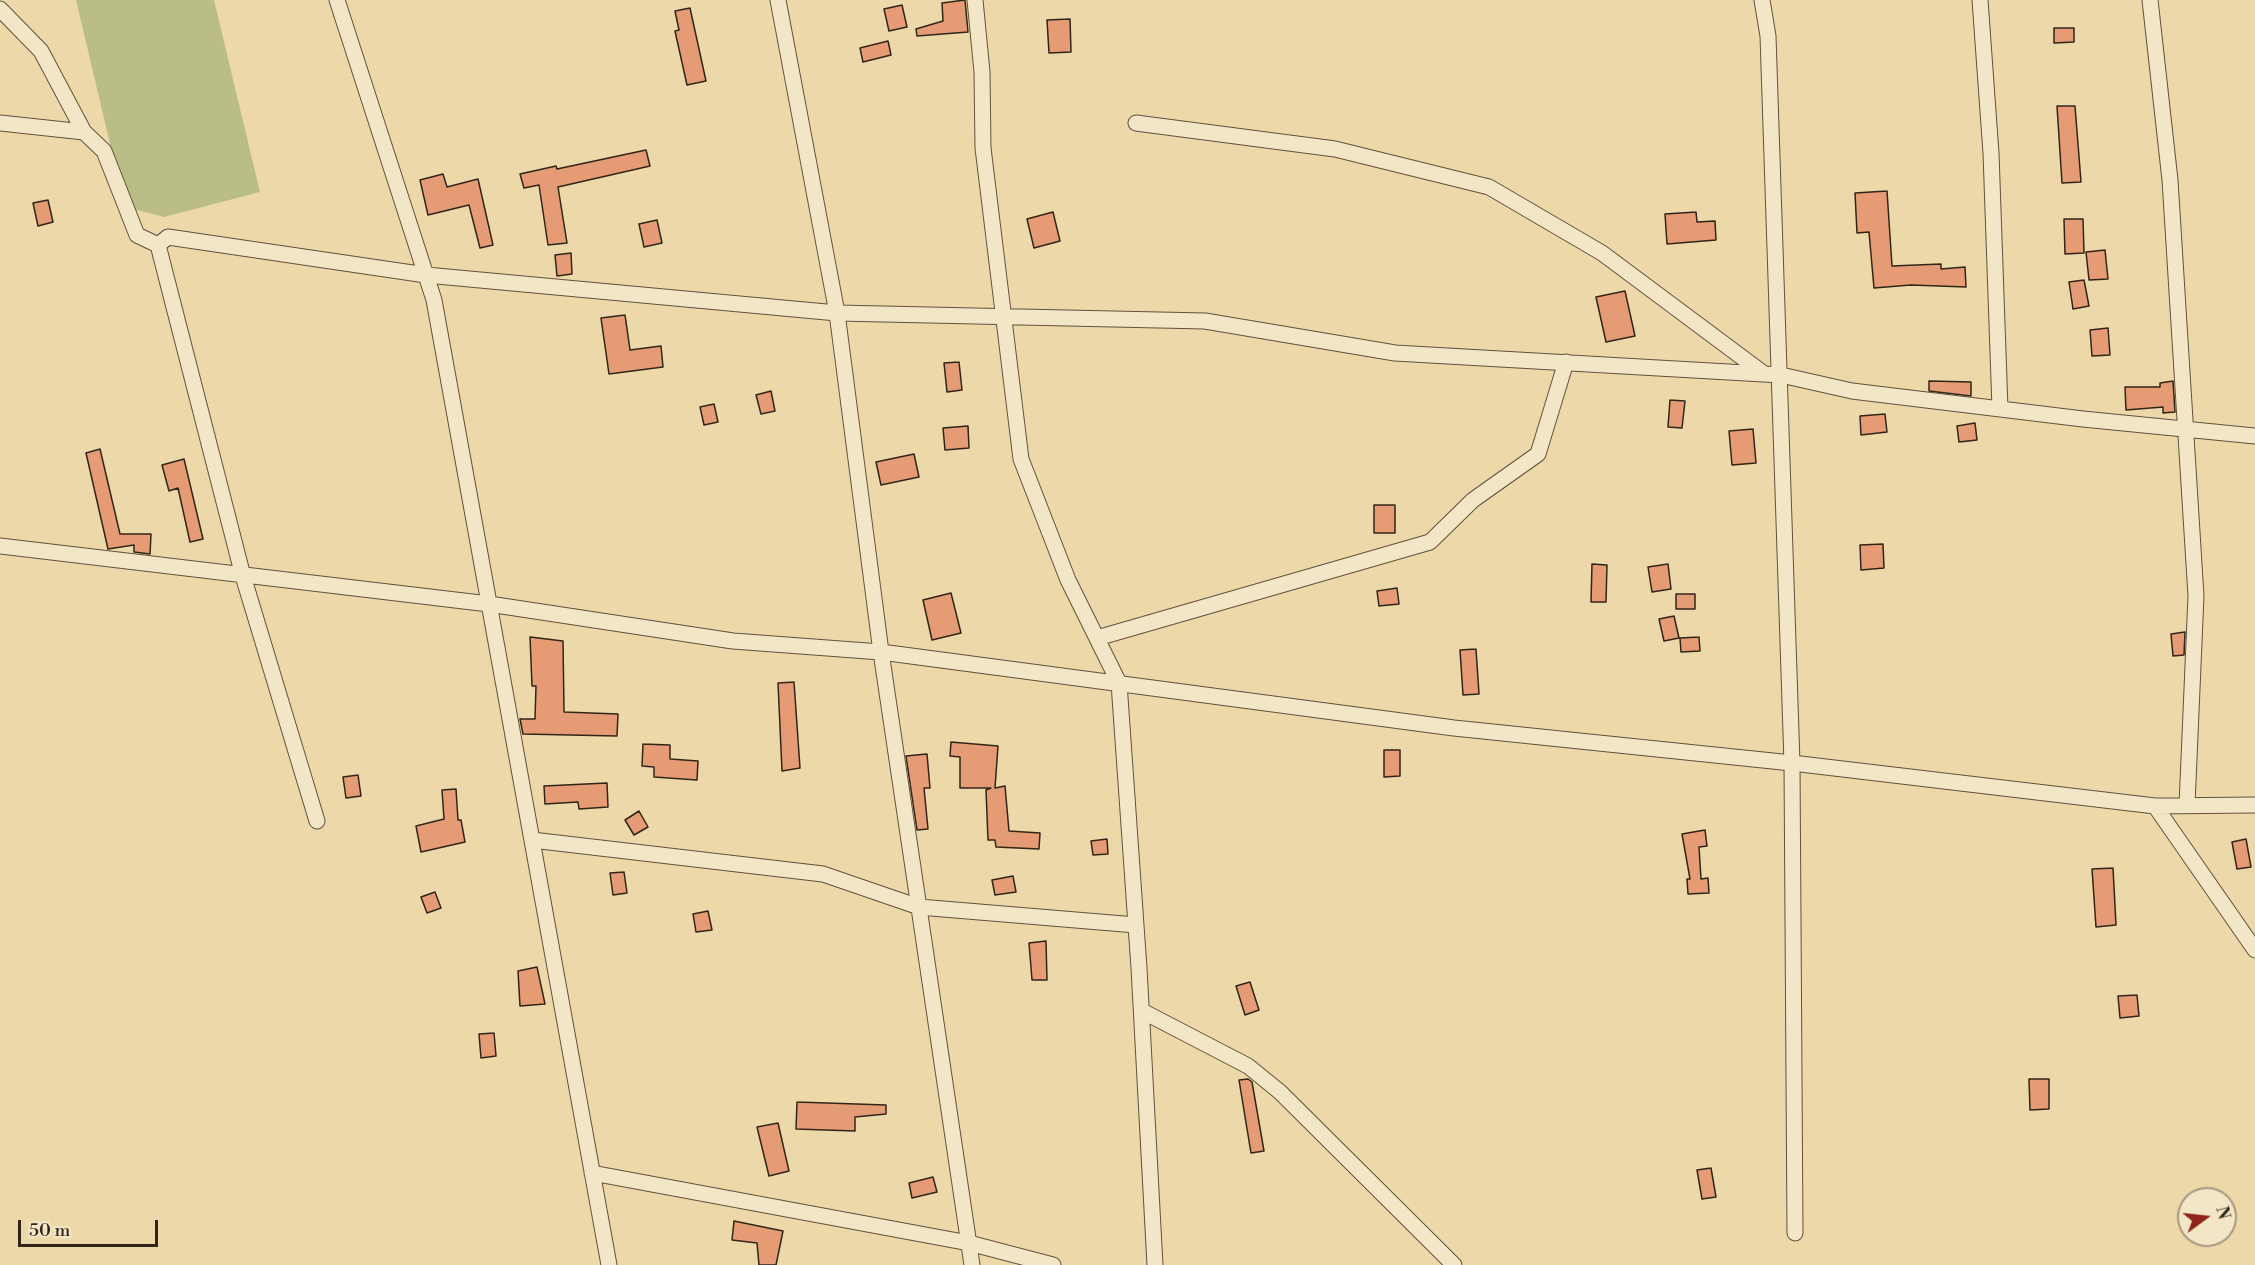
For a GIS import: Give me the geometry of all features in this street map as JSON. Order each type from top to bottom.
[{"type":"street","points":[[337,0],[434,300],[609,1265]]},
{"type":"street","points":[[778,0],[837,313],[881,652],[972,1265]]},
{"type":"street","points":[[975,0],[982,72],[983,148],[1022,459],[1068,580],[1119,683],[1142,1011],[1155,1265]]},
{"type":"street","points":[[1762,0],[1768,36],[1781,375],[1792,763],[1795,1233]]},
{"type":"street","points":[[1980,0],[1991,153],[2000,409]]},
{"type":"street","points":[[2150,0],[2170,180],[2196,596],[2187,806]]},
{"type":"street","points":[[0,9],[41,51],[84,132],[104,151],[136,235],[158,244]]},
{"type":"street","points":[[0,123],[84,132]]},
{"type":"street","points":[[1136,123],[1335,149],[1489,187],[1602,253],[1763,374]]},
{"type":"street","points":[[158,244],[168,237],[426,275],[837,313],[1205,321],[1395,353],[1781,375],[1852,391],[2185,430],[2255,436]]},
{"type":"street","points":[[158,244],[243,576],[317,820]]},
{"type":"street","points":[[1097,638],[1430,542],[1473,500],[1538,454],[1566,362]]},
{"type":"street","points":[[0,546],[489,604],[733,641],[881,652],[1454,728],[1792,763],[2155,806],[2255,805]]},
{"type":"street","points":[[2155,806],[2255,950]]},
{"type":"street","points":[[532,840],[823,874],[919,907],[1136,925]]},
{"type":"street","points":[[1142,1011],[1248,1066],[1280,1092],[1454,1265]]},
{"type":"street","points":[[592,1173],[969,1243],[1053,1265]]},
{"type":"green space","points":[[76,0],[214,0],[260,192],[164,217],[125,207]]},
{"type":"building","points":[[965,0],[968,32],[917,36],[916,29],[943,21],[942,3]]},
{"type":"building","points":[[902,5],[907,27],[889,31],[884,9]]},
{"type":"building","points":[[690,8],[706,81],[687,85],[675,31],[679,30],[675,11]]},
{"type":"building","points":[[1070,19],[1071,52],[1049,53],[1047,20]]},
{"type":"building","points":[[2054,28],[2074,28],[2074,42],[2054,43]]},
{"type":"building","points":[[888,41],[891,55],[863,62],[860,48]]},
{"type":"building","points":[[2057,106],[2075,106],[2081,182],[2062,183]]},
{"type":"building","points":[[646,150],[650,166],[558,187],[567,243],[548,245],[539,185],[524,188],[520,174],[556,166],[557,169]]},
{"type":"building","points":[[443,174],[447,187],[478,179],[493,245],[480,248],[469,205],[428,215],[420,180]]},
{"type":"building","points":[[1887,191],[1892,266],[1941,264],[1941,269],[1965,267],[1966,287],[1911,285],[1874,288],[1869,232],[1857,233],[1855,193]]},
{"type":"building","points":[[48,200],[53,222],[38,226],[33,203]]},
{"type":"building","points":[[1053,212],[1060,241],[1034,248],[1027,219]]},
{"type":"building","points":[[1696,212],[1697,222],[1715,221],[1716,240],[1667,244],[1665,214]]},
{"type":"building","points":[[2064,219],[2083,219],[2084,253],[2065,254]]},
{"type":"building","points":[[657,220],[662,243],[644,247],[639,224]]},
{"type":"building","points":[[2105,250],[2108,279],[2089,280],[2086,252]]},
{"type":"building","points":[[571,253],[572,274],[557,276],[555,255]]},
{"type":"building","points":[[2084,280],[2089,306],[2073,309],[2069,282]]},
{"type":"building","points":[[1625,291],[1635,336],[1606,342],[1596,297]]},
{"type":"building","points":[[625,315],[630,350],[661,346],[663,367],[609,374],[601,318]]},
{"type":"building","points":[[2108,328],[2110,355],[2092,356],[2090,330]]},
{"type":"building","points":[[959,362],[962,390],[947,392],[944,363]]},
{"type":"building","points":[[1929,381],[1971,382],[1971,396],[1929,391]]},
{"type":"building","points":[[2173,381],[2175,412],[2163,413],[2163,407],[2126,410],[2125,387],[2160,387],[2160,383]]},
{"type":"building","points":[[771,391],[775,411],[761,414],[756,395]]},
{"type":"building","points":[[1670,400],[1685,401],[1682,428],[1668,427]]},
{"type":"building","points":[[714,404],[718,422],[704,425],[700,407]]},
{"type":"building","points":[[1885,414],[1887,432],[1861,435],[1860,416]]},
{"type":"building","points":[[1975,423],[1977,440],[1959,442],[1957,426]]},
{"type":"building","points":[[968,426],[969,448],[945,450],[943,428]]},
{"type":"building","points":[[1753,429],[1756,463],[1732,465],[1729,431]]},
{"type":"building","points":[[100,449],[120,534],[151,534],[150,554],[134,552],[134,545],[108,549],[86,453]]},
{"type":"building","points":[[914,454],[919,477],[881,485],[876,462]]},
{"type":"building","points":[[184,459],[203,539],[190,542],[178,488],[169,491],[162,465]]},
{"type":"building","points":[[1374,505],[1395,505],[1395,533],[1374,533]]},
{"type":"building","points":[[1883,544],[1884,568],[1861,570],[1860,545]]},
{"type":"building","points":[[1592,564],[1607,565],[1606,602],[1591,602]]},
{"type":"building","points":[[1668,564],[1671,589],[1652,592],[1648,567]]},
{"type":"building","points":[[1397,588],[1399,604],[1379,606],[1377,591]]},
{"type":"building","points":[[951,593],[961,633],[932,640],[923,600]]},
{"type":"building","points":[[1676,594],[1695,594],[1695,609],[1676,609]]},
{"type":"building","points":[[1674,616],[1679,638],[1664,641],[1659,619]]},
{"type":"building","points":[[2185,632],[2184,655],[2173,656],[2171,634]]},
{"type":"building","points":[[530,637],[563,641],[564,712],[618,714],[617,736],[523,734],[520,719],[535,719],[536,686],[532,686]]},
{"type":"building","points":[[1699,637],[1700,651],[1681,652],[1680,638]]},
{"type":"building","points":[[1476,649],[1479,694],[1463,695],[1460,650]]},
{"type":"building","points":[[794,682],[800,768],[782,771],[778,683]]},
{"type":"building","points":[[951,742],[998,746],[995,788],[1005,786],[1009,831],[1040,833],[1039,849],[996,847],[995,840],[988,840],[986,790],[991,788],[960,788],[960,757],[950,756]]},
{"type":"building","points":[[643,744],[670,745],[670,759],[698,761],[697,780],[654,777],[654,767],[642,766]]},
{"type":"building","points":[[1384,750],[1400,750],[1400,776],[1384,777]]},
{"type":"building","points":[[927,754],[930,788],[924,788],[928,829],[917,830],[906,756]]},
{"type":"building","points":[[358,775],[361,796],[346,798],[343,777]]},
{"type":"building","points":[[607,783],[608,807],[579,809],[578,802],[545,804],[544,786]]},
{"type":"building","points":[[456,789],[458,820],[461,820],[465,842],[421,852],[416,826],[444,819],[442,790]]},
{"type":"building","points":[[639,811],[648,827],[634,835],[625,820]]},
{"type":"building","points":[[1705,830],[1707,846],[1699,847],[1701,879],[1708,878],[1709,893],[1688,894],[1687,879],[1690,879],[1682,834]]},
{"type":"building","points":[[1107,839],[1108,854],[1093,855],[1091,841]]},
{"type":"building","points":[[2246,839],[2251,867],[2237,869],[2232,842]]},
{"type":"building","points":[[2113,868],[2116,925],[2096,927],[2092,869]]},
{"type":"building","points":[[624,872],[627,893],[613,895],[610,873]]},
{"type":"building","points":[[1013,876],[1016,892],[995,895],[992,880]]},
{"type":"building","points":[[435,892],[441,908],[427,913],[421,897]]},
{"type":"building","points":[[708,911],[712,930],[696,932],[693,914]]},
{"type":"building","points":[[1046,941],[1047,980],[1032,980],[1029,943]]},
{"type":"building","points":[[537,967],[545,1004],[520,1006],[518,971]]},
{"type":"building","points":[[1250,982],[1259,1010],[1245,1015],[1236,986]]},
{"type":"building","points":[[2137,995],[2139,1016],[2120,1018],[2118,996]]},
{"type":"building","points":[[494,1033],[496,1056],[481,1058],[479,1034]]},
{"type":"building","points":[[1248,1079],[1252,1082],[1264,1151],[1251,1153],[1239,1080]]},
{"type":"building","points":[[2029,1079],[2049,1079],[2049,1109],[2030,1110]]},
{"type":"building","points":[[797,1102],[886,1105],[886,1114],[855,1117],[855,1131],[796,1129]]},
{"type":"building","points":[[778,1123],[789,1171],[769,1176],[757,1127]]},
{"type":"building","points":[[1711,1168],[1716,1197],[1702,1199],[1697,1170]]},
{"type":"building","points":[[933,1177],[937,1192],[912,1198],[909,1183]]},
{"type":"building","points":[[734,1221],[783,1231],[776,1265],[759,1265],[757,1243],[732,1240]]}]
